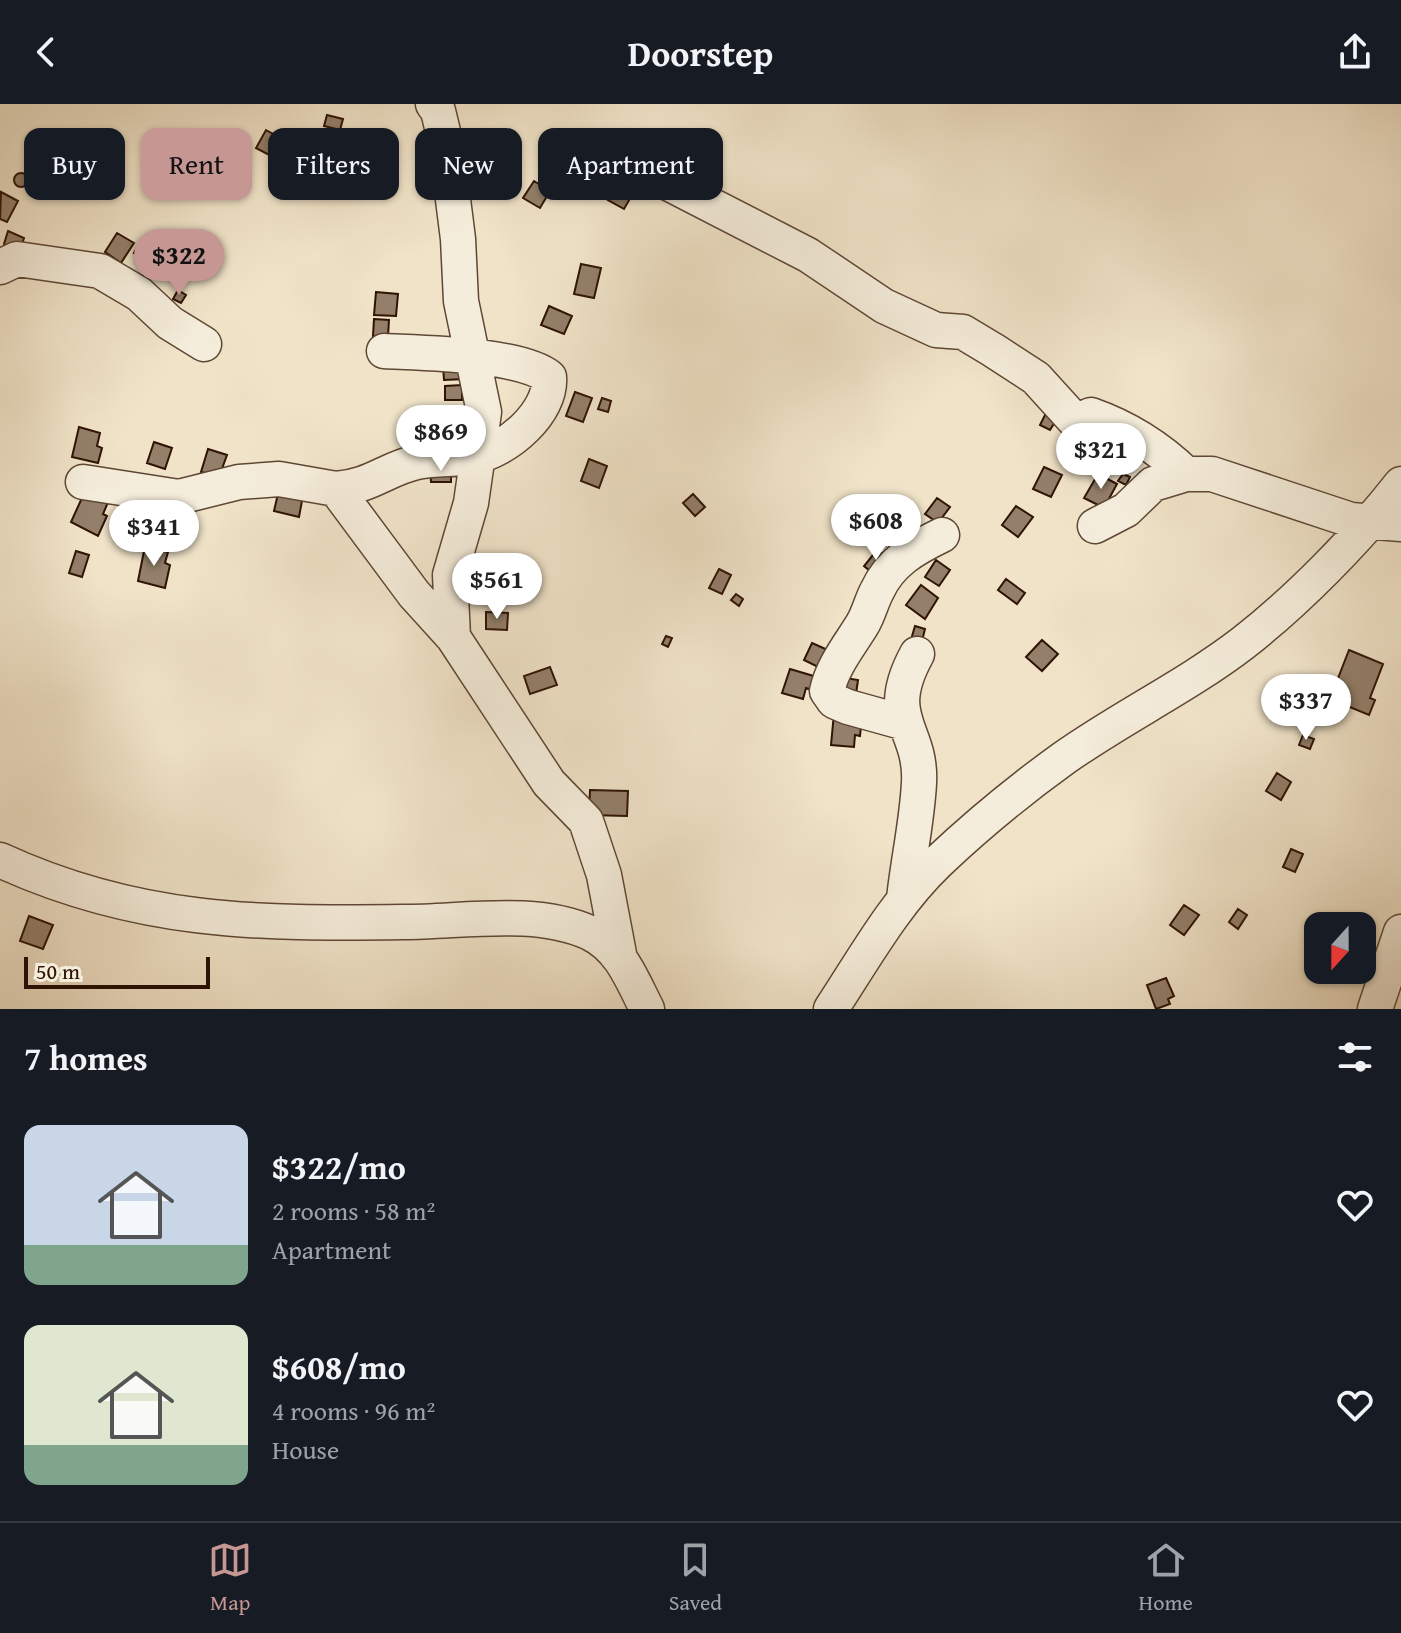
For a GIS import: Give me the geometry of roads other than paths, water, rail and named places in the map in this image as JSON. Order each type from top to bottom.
[{"type":"street","points":[[433,104],[438,111],[446,144],[458,239],[461,301],[484,412],[471,503],[450,575],[453,637]]},
{"type":"street","points":[[701,200],[808,255],[884,306],[936,330],[963,332],[1036,378],[1076,422],[1091,415],[1123,427],[1167,456],[1186,474]]},
{"type":"street","points":[[0,267],[17,259],[100,271],[139,294],[170,323],[204,344]]},
{"type":"street","points":[[83,482],[179,497],[239,482],[279,479],[336,489],[360,487],[416,462],[476,457],[520,432],[536,414],[550,387],[549,377],[538,368],[448,353],[384,351]]},
{"type":"street","points":[[1095,526],[1126,510],[1153,484],[1186,474],[1212,474],[1315,510],[1386,522]]},
{"type":"street","points":[[831,1009],[904,899],[940,860],[1065,758],[1148,708],[1242,644],[1386,522],[1401,484]]},
{"type":"street","points":[[336,489],[414,594],[453,637],[549,783],[586,821],[604,875],[619,954],[647,1009]]},
{"type":"street","points":[[902,722],[834,701],[827,691],[830,677],[868,616],[889,571],[911,550],[942,535]]},
{"type":"street","points":[[904,899],[919,781],[915,749],[902,722],[901,698],[917,654]]},
{"type":"street","points":[[0,860],[68,888],[122,904],[201,918],[402,922],[533,920],[565,925],[592,934],[619,954]]},
{"type":"street","points":[[1375,1009],[1401,932]]}]
